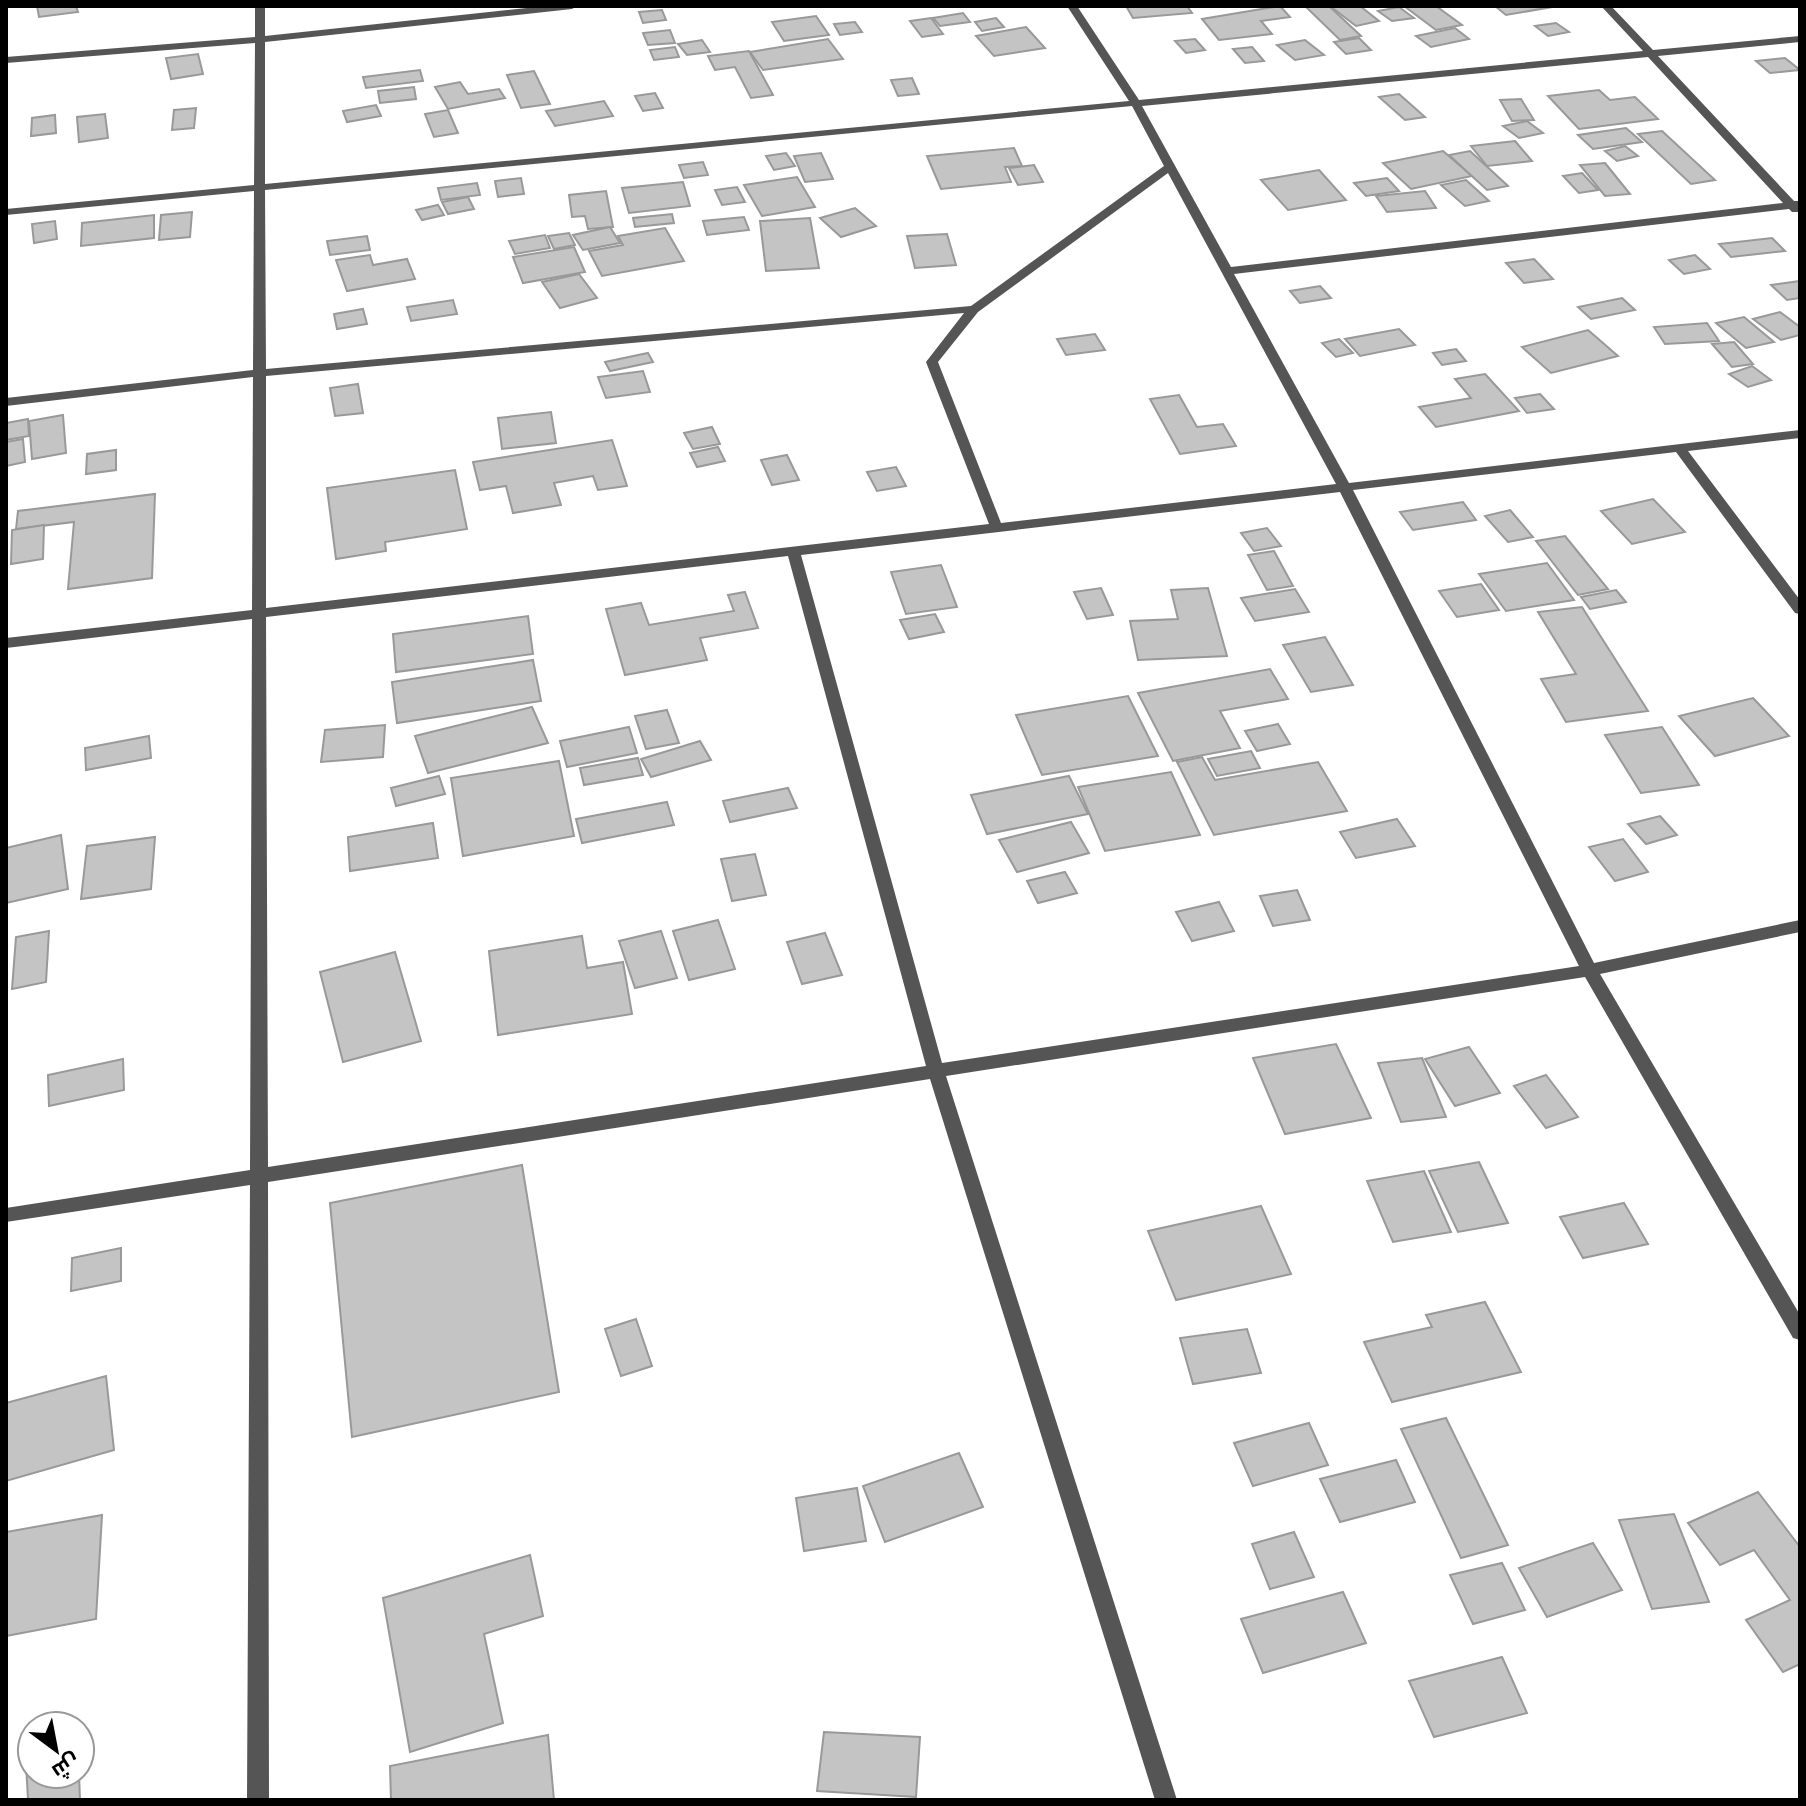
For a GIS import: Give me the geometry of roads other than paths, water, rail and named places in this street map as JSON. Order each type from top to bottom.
[{"type":"street","points":[[258,1800],[260,6]]},
{"type":"street","points":[[6,60],[259,40],[572,6]]},
{"type":"street","points":[[1072,6],[1135,102],[1344,486],[1589,970],[1800,1332]]},
{"type":"street","points":[[1606,6],[1797,208]]},
{"type":"street","points":[[6,212],[1800,39]]},
{"type":"street","points":[[996,526],[932,362],[974,309],[1170,167]]},
{"type":"street","points":[[1227,271],[1797,208]]},
{"type":"street","points":[[6,402],[260,373],[974,309]]},
{"type":"street","points":[[6,643],[1800,434]]},
{"type":"street","points":[[1679,448],[1800,610]]},
{"type":"street","points":[[793,550],[936,1071],[1166,1800]]},
{"type":"street","points":[[6,1215],[1589,970],[1800,926]]}]
